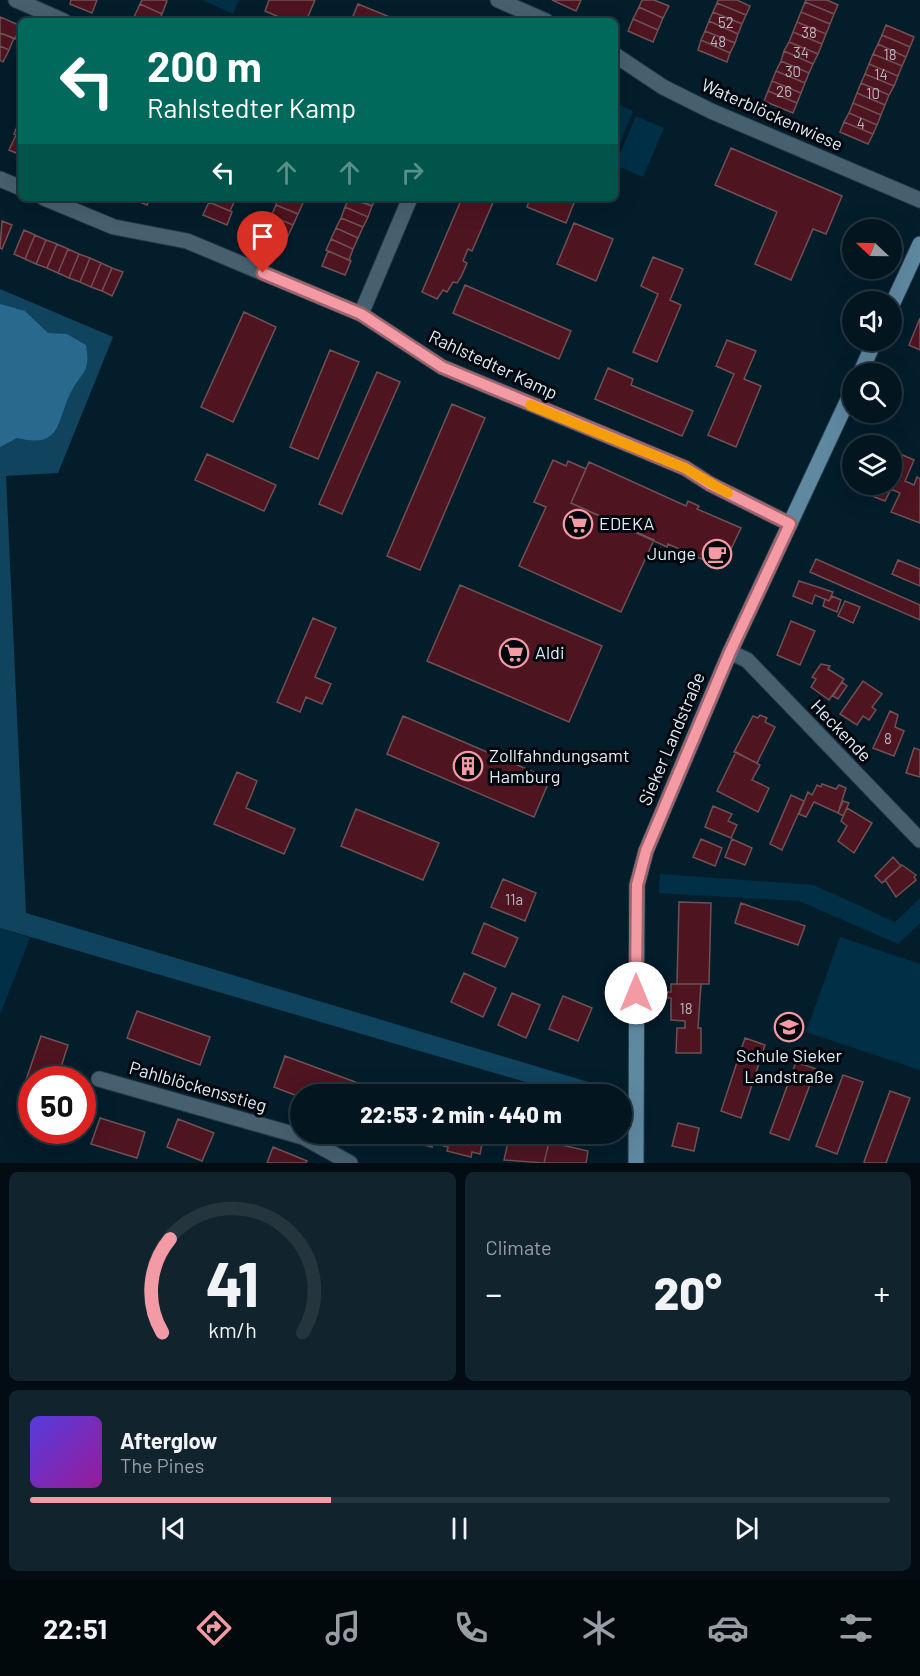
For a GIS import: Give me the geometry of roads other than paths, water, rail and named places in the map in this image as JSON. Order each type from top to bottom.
[{"type":"main road","points":[[898,291],[920,244]]},
{"type":"main road","name":"Sieker Landstraße","points":[[636,1163],[637,885],[646,851],[730,652],[842,412]]},
{"type":"street","points":[[16,0],[57,18]]},
{"type":"street","points":[[498,0],[525,5],[542,18]]},
{"type":"street","name":"Waterblöckenwiese","points":[[618,57],[663,87],[711,111],[920,200]]},
{"type":"street","points":[[0,179],[18,187]]},
{"type":"street","name":"Rahlstedter Kamp","points":[[52,201],[114,226],[181,238],[361,314],[442,367],[685,468],[710,484],[790,524]]},
{"type":"street","points":[[361,314],[409,201]]},
{"type":"street","name":"Heckende","points":[[730,652],[747,660],[920,840]]},
{"type":"street","name":"Pahlblöckensstieg","points":[[99,1079],[303,1137],[350,1163]]},
{"type":"place","name":"EDEKA","points":[[578,524]]},
{"type":"place","name":"Junge","points":[[717,554]]},
{"type":"place","name":"Aldi","points":[[514,653]]},
{"type":"place","name":"Zollfahndungsamt Hamburg","points":[[468,766]]},
{"type":"place","name":"Schule Sieker Landstraße","points":[[789,1027]]}]
